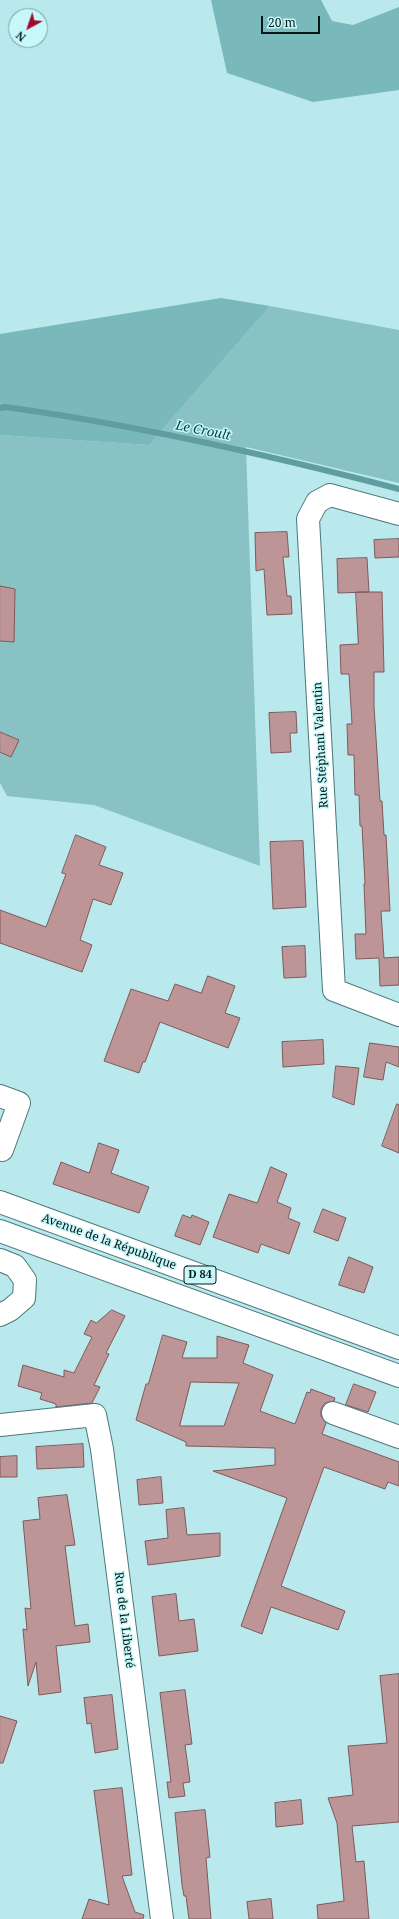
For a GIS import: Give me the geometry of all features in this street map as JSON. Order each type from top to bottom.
[{"type":"street","name":"Rue Stéphani Valentin","points":[[399,514],[330,495],[317,502],[308,519],[334,990],[399,1015]]},
{"type":"street","points":[[0,1096],[19,1103],[2,1150],[0,1149]]},
{"type":"street","name":"Avenue de la République","points":[[0,1202],[399,1348]]},
{"type":"street","name":"D 84","points":[[0,1231],[399,1376]]},
{"type":"street","points":[[0,1260],[15,1266],[25,1280],[24,1298],[10,1310],[0,1315]]},
{"type":"street","points":[[333,1413],[397,1432]]},
{"type":"street","name":"Rue de la Liberté","points":[[0,1425],[94,1415],[102,1449],[162,1919]]},
{"type":"shaded area","points":[[211,0],[321,0],[332,21],[353,25],[399,7],[399,90],[313,102],[227,73]]},
{"type":"shaded area","points":[[221,298],[270,306],[149,445],[0,435],[0,334]]},
{"type":"shaded area","points":[[270,306],[399,330],[399,483],[246,447],[260,866],[94,805],[7,796],[0,783],[0,435],[149,445]]},
{"type":"building","points":[[287,532],[289,557],[283,557],[287,596],[291,596],[292,614],[267,615],[264,569],[256,571],[255,533]]},
{"type":"building","points":[[399,539],[399,557],[375,558],[374,540]]},
{"type":"building","points":[[367,558],[369,592],[338,593],[337,559]]},
{"type":"building","points":[[0,586],[15,589],[14,642],[0,641]]},
{"type":"building","points":[[356,592],[382,592],[384,672],[374,672],[374,706],[380,801],[382,801],[384,835],[386,835],[390,911],[381,911],[384,958],[399,957],[399,985],[380,986],[379,958],[356,959],[355,934],[366,934],[365,884],[359,795],[355,795],[354,755],[348,755],[347,724],[352,724],[349,674],[341,674],[340,645],[358,644]]},
{"type":"building","points":[[296,712],[297,733],[290,733],[291,752],[271,753],[269,713]]},
{"type":"building","points":[[0,732],[19,740],[11,757],[0,752]]},
{"type":"building","points":[[76,835],[106,847],[99,865],[123,873],[111,905],[93,899],[80,940],[92,945],[82,972],[0,943],[0,910],[46,927],[66,874],[62,873]]},
{"type":"building","points":[[303,841],[306,907],[273,909],[270,842]]},
{"type":"building","points":[[305,946],[306,977],[284,978],[282,947]]},
{"type":"building","points":[[208,976],[235,986],[225,1013],[240,1018],[228,1048],[160,1022],[145,1062],[143,1062],[139,1073],[104,1061],[131,989],[168,1001],[175,984],[201,993]]},
{"type":"building","points":[[323,1040],[324,1064],[283,1067],[282,1042]]},
{"type":"building","points":[[370,1043],[399,1047],[399,1067],[386,1062],[383,1080],[364,1077]]},
{"type":"building","points":[[336,1066],[359,1068],[354,1105],[333,1097]]},
{"type":"building","points":[[397,1104],[399,1105],[399,1153],[382,1146]]},
{"type":"building","points":[[99,1143],[119,1150],[111,1173],[149,1187],[139,1213],[53,1184],[61,1162],[89,1173]]},
{"type":"building","points":[[271,1167],[287,1174],[277,1202],[291,1208],[288,1218],[300,1223],[289,1254],[261,1244],[258,1253],[213,1237],[229,1194],[257,1203]]},
{"type":"building","points":[[323,1209],[346,1218],[338,1241],[314,1232]]},
{"type":"building","points":[[183,1215],[191,1218],[192,1215],[209,1222],[200,1245],[175,1236]]},
{"type":"building","points":[[349,1257],[373,1267],[364,1293],[339,1285]]},
{"type":"building","points":[[112,1310],[125,1316],[106,1353],[109,1354],[94,1385],[100,1387],[92,1403],[56,1407],[56,1404],[40,1399],[42,1393],[18,1386],[23,1365],[64,1377],[64,1370],[74,1373],[92,1337],[84,1334],[91,1320],[96,1323]]},
{"type":"building","points":[[163,1335],[187,1342],[182,1358],[217,1358],[217,1336],[249,1345],[243,1363],[273,1375],[260,1411],[295,1424],[307,1392],[310,1393],[311,1389],[335,1398],[334,1401],[325,1403],[321,1409],[321,1416],[326,1423],[322,1434],[399,1462],[399,1486],[388,1482],[385,1489],[324,1467],[305,1519],[281,1586],[345,1611],[338,1630],[271,1607],[262,1634],[241,1626],[287,1498],[213,1471],[275,1465],[275,1448],[186,1446],[186,1442],[136,1420],[146,1384],[148,1384]],"holes":[[[191,1382],[239,1383],[224,1426],[180,1426]]]},
{"type":"building","points":[[354,1384],[376,1392],[368,1412],[346,1405]]},
{"type":"building","points":[[83,1444],[84,1467],[37,1469],[36,1447]]},
{"type":"building","points":[[17,1456],[17,1477],[0,1477],[0,1457]]},
{"type":"building","points":[[161,1477],[163,1503],[139,1505],[137,1480]]},
{"type":"building","points":[[67,1495],[75,1545],[65,1546],[75,1626],[88,1624],[90,1642],[56,1646],[61,1692],[39,1695],[36,1662],[28,1686],[23,1629],[27,1630],[25,1608],[31,1609],[23,1521],[40,1519],[38,1498]]},
{"type":"building","points":[[184,1508],[187,1535],[220,1533],[220,1556],[148,1565],[145,1541],[168,1538],[166,1510]]},
{"type":"building","points":[[176,1594],[179,1621],[194,1619],[198,1651],[159,1656],[152,1597]]},
{"type":"building","points":[[399,1674],[399,1822],[352,1826],[356,1862],[364,1861],[369,1919],[318,1919],[317,1905],[344,1901],[337,1823],[328,1798],[353,1795],[348,1746],[387,1743],[380,1676]]},
{"type":"building","points":[[185,1690],[192,1744],[185,1745],[190,1782],[183,1783],[185,1796],[169,1798],[167,1782],[171,1782],[160,1693]]},
{"type":"building","points":[[112,1695],[118,1749],[95,1753],[91,1723],[87,1724],[84,1698]]},
{"type":"building","points":[[0,1716],[17,1721],[3,1763],[0,1763]]},
{"type":"building","points":[[122,1788],[132,1875],[122,1876],[135,1912],[144,1915],[143,1919],[82,1919],[89,1899],[109,1905],[94,1791]]},
{"type":"building","points":[[301,1800],[303,1824],[276,1827],[275,1803]]},
{"type":"building","points":[[205,1810],[210,1857],[206,1858],[211,1919],[189,1919],[186,1896],[184,1896],[182,1885],[175,1813]]},
{"type":"building","points":[[271,1899],[273,1919],[249,1919],[247,1902]]},
{"type":"waterway","name":"Le Croult","points":[[0,408],[5,407],[55,414],[154,432],[301,464],[399,489]]}]
